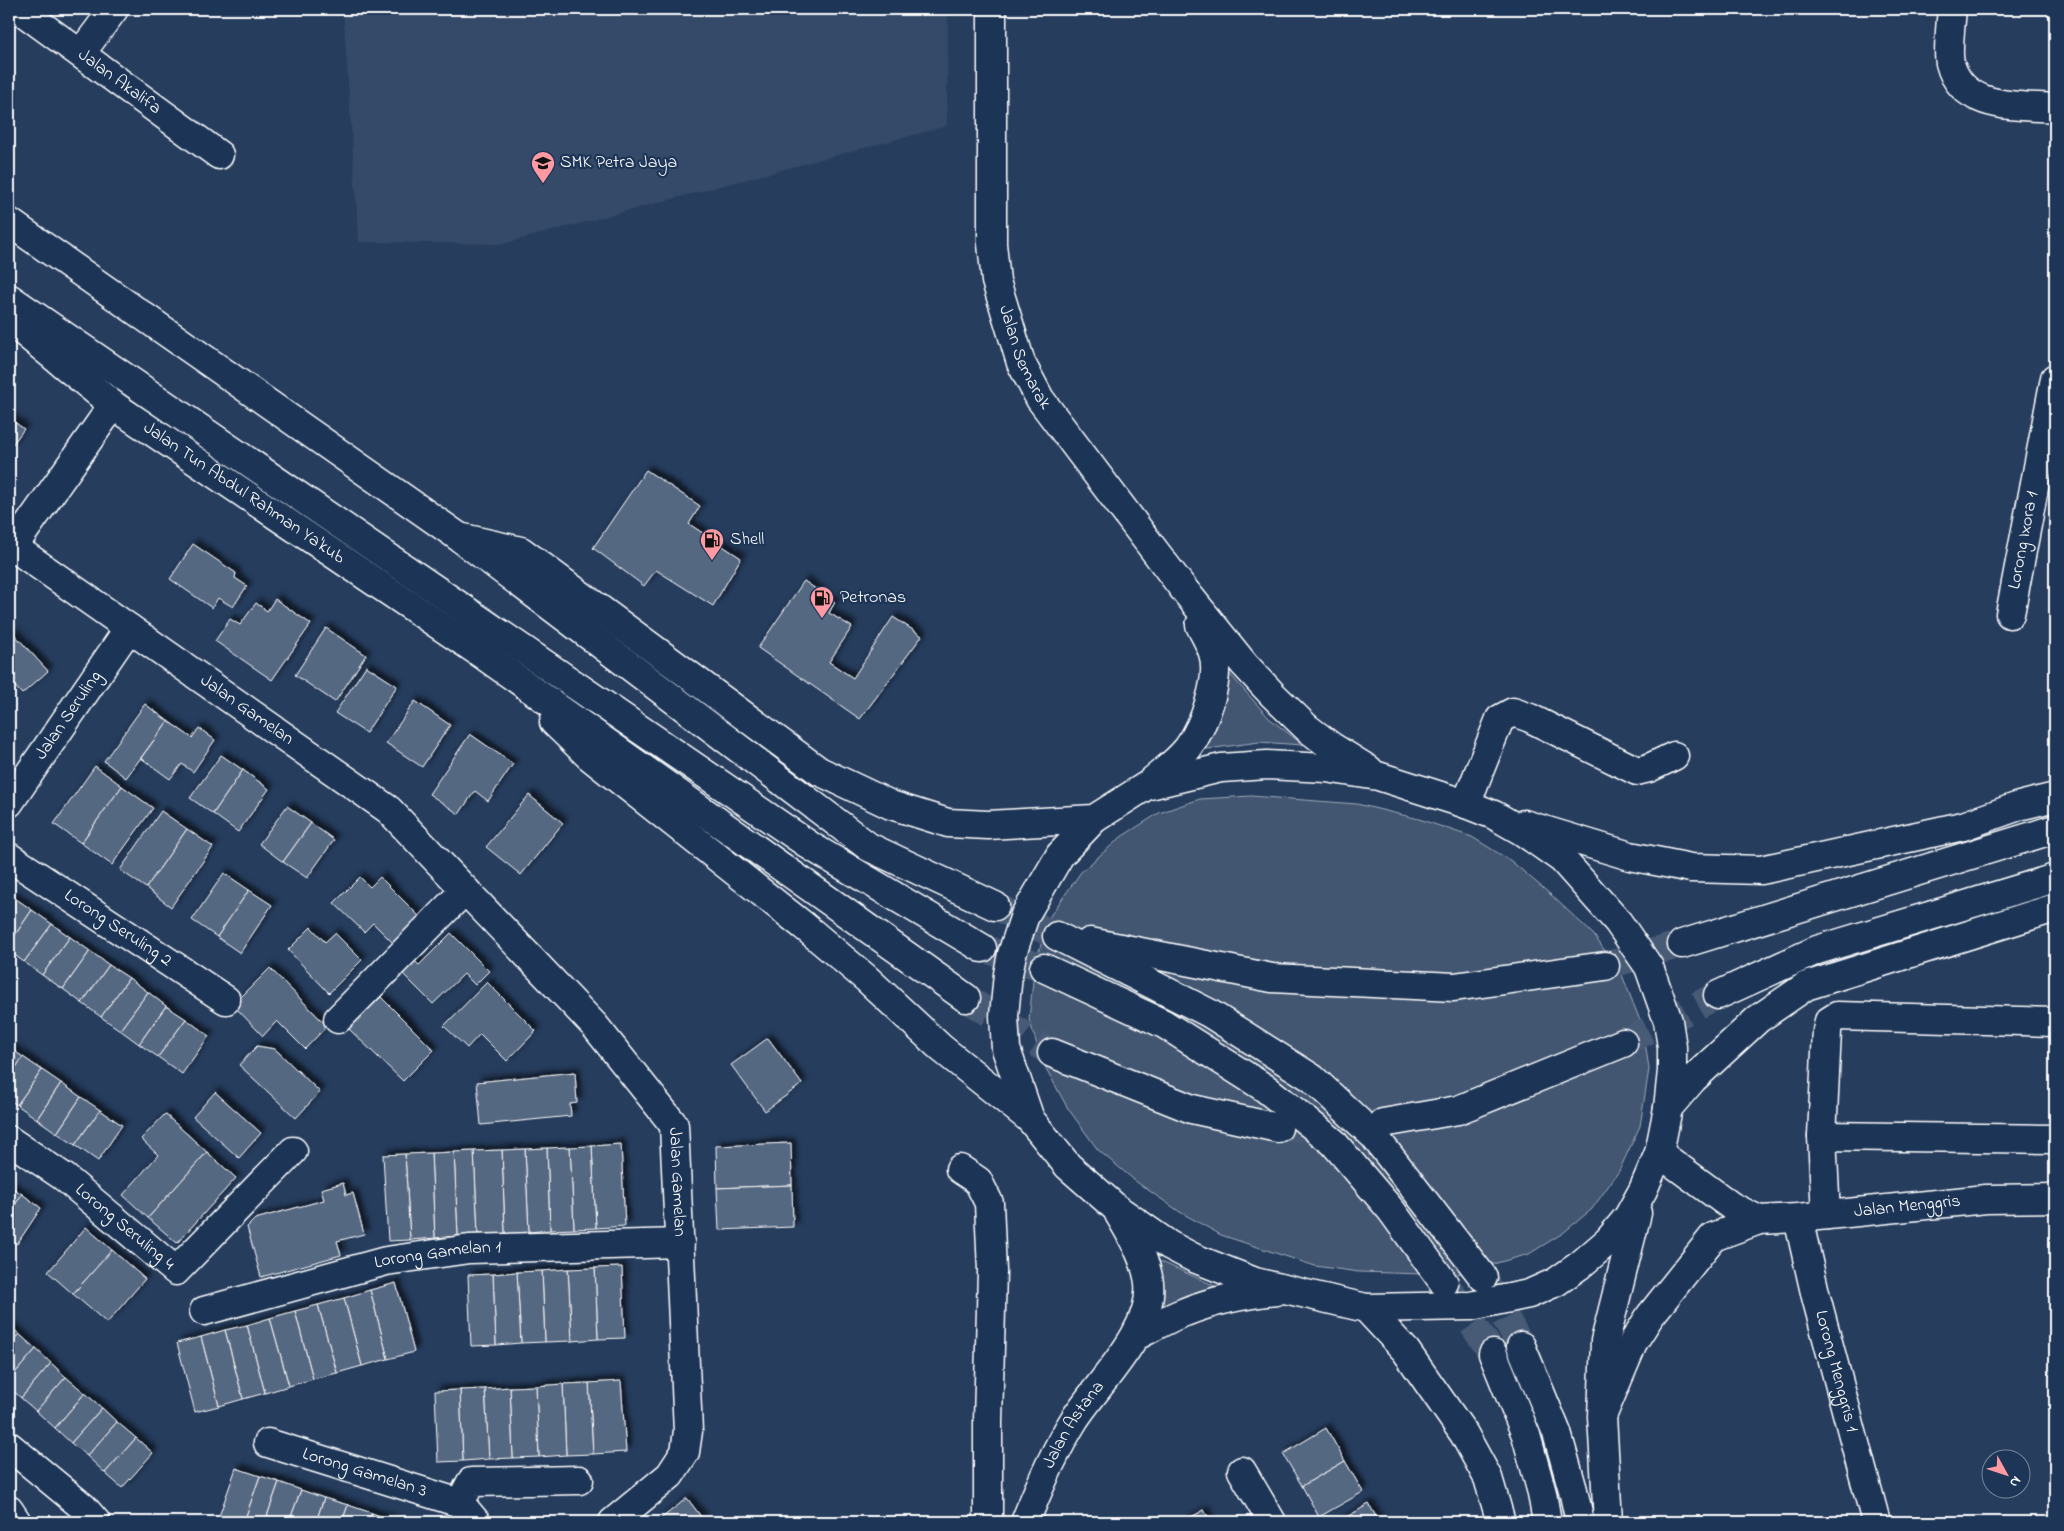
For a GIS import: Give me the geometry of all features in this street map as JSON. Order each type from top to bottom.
[{"type":"main road","name":"Jalan Akalifa","points":[[20,9],[219,155]]},
{"type":"main road","points":[[82,53],[114,9]]},
{"type":"main road","name":"Jalan Semarak","points":[[992,9],[992,244],[996,281],[1021,363],[1040,399],[1228,645],[1273,695],[1307,728],[1332,747],[1378,776]]},
{"type":"main road","points":[[1952,9],[1949,62],[1959,83],[1970,95],[1991,103],[2055,108]]},
{"type":"main road","points":[[9,222],[458,537],[869,847],[996,906]]},
{"type":"main road","points":[[9,298],[812,846],[982,948]]},
{"type":"main road","name":"Jalan Tun Abdul Rahman Ya'kub","points":[[9,320],[113,405],[486,657]]},
{"type":"main road","name":"Lorong Ixora 1","points":[[2010,614],[2055,378]]},
{"type":"main road","name":"Jalan Gamelan","points":[[113,405],[11,545],[389,810],[594,1026],[674,1125],[688,1431],[685,1452],[670,1475],[613,1522]]},
{"type":"main road","points":[[458,537],[521,551],[819,771],[891,805],[948,823],[988,825],[1094,818]]},
{"type":"main road","points":[[1030,1118],[1006,1049],[1004,1009],[1012,954],[1025,915],[1046,876],[1060,855],[1094,818],[1146,786],[1173,764],[1189,748],[1200,725],[1215,677],[1213,653],[1182,587]]},
{"type":"main road","name":"Jalan Seruling","points":[[9,803],[129,628]]},
{"type":"main road","points":[[486,657],[966,998]]},
{"type":"main road","points":[[486,657],[588,756],[804,926],[867,979],[941,1048],[1030,1118],[1068,1166],[1116,1208],[1169,1244],[1194,1258],[1255,1282],[1366,1308],[1471,1306],[1529,1294],[1556,1282],[1608,1241],[1628,1217],[1643,1190],[1659,1153],[1668,1108],[1672,1071],[1672,1047],[1668,1021],[1649,967],[1618,922],[1562,859],[1522,831],[1494,815]]},
{"type":"main road","points":[[1466,804],[1500,719],[1513,712],[1530,718],[1637,771],[1650,768],[1674,756]]},
{"type":"main road","points":[[1146,786],[1199,772],[1240,766],[1326,768],[1378,776],[1466,804],[1494,815],[1630,856],[1691,868],[1761,870],[1963,826],[2019,806],[2055,798]]},
{"type":"main road","points":[[1682,944],[2055,829]]},
{"type":"main road","name":"Lorong Seruling 2","points":[[9,857],[226,1000]]},
{"type":"main road","points":[[1718,995],[1817,950],[2055,878]]},
{"type":"main road","points":[[338,1019],[465,890]]},
{"type":"main road","points":[[1668,1108],[1693,1078],[1758,1019],[1806,986],[2055,908]]},
{"type":"main road","points":[[1483,1277],[1374,1136],[1312,1078],[1209,1013],[1057,936],[1272,978],[1454,987],[1604,966]]},
{"type":"main road","points":[[1044,968],[1164,1024],[1265,1088],[1333,1142],[1391,1210],[1444,1283]]},
{"type":"main road","points":[[1826,1215],[1822,1136],[1829,1021],[1836,1016],[2055,1022]]},
{"type":"main road","points":[[1383,1123],[1458,1110],[1623,1043]]},
{"type":"main road","points":[[1052,1053],[1192,1109],[1278,1128]]},
{"type":"main road","points":[[1822,1136],[2055,1139]]},
{"type":"main road","name":"Lorong Seruling 4","points":[[9,1140],[64,1177],[176,1271],[293,1151]]},
{"type":"main road","name":"Jalan Menggris","points":[[1659,1153],[1731,1206],[1759,1220]]},
{"type":"main road","points":[[960,1169],[978,1181],[989,1203],[992,1270],[988,1421],[988,1522]]},
{"type":"main road","points":[[1608,1522],[1602,1416],[1605,1341],[1613,1302],[1643,1190]]},
{"type":"main road","name":"Jalan Menggris","points":[[1602,1416],[1634,1341],[1650,1316],[1713,1237],[1759,1220],[1798,1218],[1986,1199],[2055,1198]]},
{"type":"main road","points":[[1116,1208],[1134,1240],[1149,1283],[1147,1308],[1136,1336]]},
{"type":"main road","name":"Lorong Menggris 1","points":[[1798,1218],[1816,1297],[1876,1522]]},
{"type":"main road","name":"Lorong Gamelan 1","points":[[204,1311],[386,1261],[469,1250],[680,1242]]},
{"type":"main road","points":[[1136,1336],[1183,1312],[1202,1306],[1248,1294],[1285,1290]]},
{"type":"main road","points":[[1366,1308],[1406,1351],[1464,1434],[1488,1478],[1501,1522]]},
{"type":"main road","name":"Jalan Astana","points":[[1024,1522],[1053,1459],[1074,1420],[1136,1336]]},
{"type":"main road","points":[[1521,1346],[1557,1433],[1580,1522]]},
{"type":"main road","points":[[1493,1354],[1526,1435],[1542,1492],[1547,1522]]},
{"type":"main road","name":"Lorong Gamelan 3","points":[[268,1443],[468,1513],[471,1482],[580,1480]]},
{"type":"main road","points":[[9,1446],[82,1507],[96,1522]]},
{"type":"main road","points":[[1242,1471],[1272,1522]]},
{"type":"main road","points":[[9,1510],[17,1522]]},
{"type":"shaded area","name":"SMK Petra Jaya","points":[[343,9],[948,9],[947,126],[503,244],[359,242]]},
{"type":"shaded area","points":[[1229,673],[1269,718],[1303,745],[1259,742],[1200,750],[1223,702]]},
{"type":"shaded area","points":[[1251,796],[1357,804],[1419,819],[1472,837],[1511,861],[1593,934],[1622,975],[1643,1028],[1649,1069],[1640,1126],[1619,1171],[1592,1209],[1563,1233],[1529,1254],[1454,1275],[1359,1272],[1315,1266],[1221,1235],[1180,1212],[1138,1183],[1098,1150],[1067,1107],[1042,1061],[1029,1019],[1035,963],[1050,916],[1081,872],[1121,837],[1159,813],[1200,799]]},
{"type":"shaded area","points":[[1153,1258],[1215,1286],[1186,1295],[1157,1310]]},
{"type":"building","points":[[9,418],[24,429],[9,449]]},
{"type":"building","points":[[646,470],[700,506],[689,524],[741,558],[713,606],[656,570],[644,586],[593,548]]},
{"type":"building","points":[[193,544],[236,573],[235,578],[247,586],[233,607],[218,598],[212,608],[170,579]]},
{"type":"building","points":[[804,581],[835,602],[829,613],[852,627],[829,662],[853,678],[893,617],[922,636],[860,719],[758,648]]},
{"type":"building","points":[[275,599],[311,624],[272,680],[215,641],[230,619],[240,625],[256,603],[267,611]]},
{"type":"building","points":[[326,628],[366,655],[335,702],[295,675]]},
{"type":"building","points":[[13,633],[48,671],[22,694],[9,682],[9,637]]},
{"type":"building","points":[[366,666],[397,686],[366,733],[335,713]]},
{"type":"building","points":[[415,701],[450,725],[422,767],[386,743]]},
{"type":"building","points":[[145,704],[168,721],[126,778],[104,761]]},
{"type":"building","points":[[168,721],[192,738],[199,728],[215,740],[193,772],[182,764],[170,779],[141,758]]},
{"type":"building","points":[[470,734],[513,764],[488,801],[475,791],[459,814],[429,794]]},
{"type":"building","points":[[221,755],[243,770],[213,814],[190,798]]},
{"type":"building","points":[[95,766],[122,786],[81,843],[54,824]]},
{"type":"building","points":[[243,770],[269,789],[238,832],[213,814]]},
{"type":"building","points":[[122,786],[153,808],[112,865],[81,843]]},
{"type":"building","points":[[529,795],[563,823],[521,875],[486,847]]},
{"type":"building","points":[[287,806],[311,823],[283,862],[259,844]]},
{"type":"building","points":[[161,811],[187,829],[146,888],[120,870]]},
{"type":"building","points":[[311,823],[334,840],[307,878],[283,862]]},
{"type":"building","points":[[187,829],[213,847],[171,907],[146,888]]},
{"type":"building","points":[[224,873],[249,890],[217,937],[192,920]]},
{"type":"building","points":[[360,877],[370,887],[380,877],[421,918],[395,945],[373,923],[364,932],[334,903]]},
{"type":"building","points":[[249,890],[272,905],[240,953],[217,937]]},
{"type":"building","points":[[12,896],[32,910],[9,944],[9,900]]},
{"type":"building","points":[[32,910],[52,924],[24,962],[9,951],[9,944]]},
{"type":"building","points":[[52,924],[70,937],[42,975],[24,962]]},
{"type":"building","points":[[311,927],[325,942],[335,933],[362,960],[329,993],[288,950]]},
{"type":"building","points":[[451,933],[489,971],[475,985],[464,974],[433,1004],[399,970],[411,957],[419,965]]},
{"type":"building","points":[[70,937],[90,951],[63,989],[42,975]]},
{"type":"building","points":[[90,951],[109,965],[82,1003],[63,989]]},
{"type":"building","points":[[109,965],[129,978],[101,1017],[82,1003]]},
{"type":"building","points":[[270,968],[327,1026],[305,1049],[277,1021],[263,1036],[233,1005]]},
{"type":"building","points":[[129,978],[148,992],[120,1030],[101,1017]]},
{"type":"building","points":[[487,982],[536,1031],[507,1061],[480,1034],[467,1048],[444,1026]]},
{"type":"building","points":[[148,992],[166,1006],[139,1044],[120,1030]]},
{"type":"building","points":[[381,997],[434,1050],[403,1081],[349,1029]]},
{"type":"building","points":[[166,1006],[186,1019],[158,1057],[139,1044]]},
{"type":"building","points":[[186,1019],[209,1036],[182,1074],[158,1057]]},
{"type":"building","points":[[768,1038],[802,1084],[765,1111],[731,1065]]},
{"type":"building","points":[[257,1046],[275,1049],[320,1092],[296,1118],[239,1065]]},
{"type":"building","points":[[9,1047],[23,1057],[9,1078]]},
{"type":"building","points":[[23,1057],[42,1070],[17,1105],[9,1100],[9,1078]]},
{"type":"building","points":[[42,1070],[61,1083],[37,1119],[17,1105]]},
{"type":"building","points":[[575,1072],[577,1103],[570,1104],[571,1116],[481,1125],[477,1082]]},
{"type":"building","points":[[61,1083],[81,1097],[57,1133],[37,1119]]},
{"type":"building","points":[[215,1092],[261,1133],[239,1158],[193,1117]]},
{"type":"building","points":[[81,1097],[100,1110],[75,1145],[57,1133]]},
{"type":"building","points":[[100,1110],[122,1125],[98,1161],[75,1145]]},
{"type":"building","points":[[165,1114],[207,1152],[148,1218],[123,1195],[158,1155],[141,1139]]},
{"type":"building","points":[[791,1143],[792,1185],[717,1188],[716,1146]]},
{"type":"building","points":[[621,1144],[625,1226],[596,1228],[592,1146]]},
{"type":"building","points":[[592,1146],[596,1228],[574,1229],[570,1147]]},
{"type":"building","points":[[570,1147],[574,1229],[550,1230],[547,1148]]},
{"type":"building","points":[[547,1148],[550,1230],[529,1232],[525,1149]]},
{"type":"building","points":[[525,1149],[529,1232],[505,1234],[502,1150]]},
{"type":"building","points":[[502,1150],[505,1234],[478,1235],[474,1151]]},
{"type":"building","points":[[474,1151],[478,1235],[458,1236],[454,1152]]},
{"type":"building","points":[[207,1152],[236,1178],[177,1243],[148,1218]]},
{"type":"building","points":[[454,1152],[458,1236],[435,1238],[431,1153]]},
{"type":"building","points":[[431,1153],[435,1238],[410,1240],[405,1154]]},
{"type":"building","points":[[405,1154],[410,1240],[388,1241],[383,1155]]},
{"type":"building","points":[[343,1183],[346,1195],[353,1193],[364,1234],[337,1241],[341,1255],[261,1277],[247,1227],[255,1219],[324,1200],[321,1189]]},
{"type":"building","points":[[792,1185],[793,1227],[719,1230],[717,1188]]},
{"type":"building","points":[[9,1186],[22,1194],[9,1214]]},
{"type":"building","points":[[22,1194],[41,1208],[17,1244],[9,1238],[9,1214]]},
{"type":"building","points":[[86,1227],[112,1250],[73,1294],[48,1272]]},
{"type":"building","points":[[112,1250],[145,1279],[107,1323],[73,1294]]},
{"type":"building","points":[[622,1267],[625,1338],[598,1339],[595,1268]]},
{"type":"building","points":[[595,1268],[598,1339],[572,1341],[568,1269]]},
{"type":"building","points":[[568,1269],[572,1341],[545,1342],[542,1271]]},
{"type":"building","points":[[542,1271],[545,1342],[521,1343],[517,1272]]},
{"type":"building","points":[[517,1272],[521,1343],[496,1345],[493,1274]]},
{"type":"building","points":[[493,1274],[496,1345],[471,1346],[468,1275]]},
{"type":"building","points":[[396,1283],[414,1352],[388,1359],[370,1290]]},
{"type":"building","points":[[370,1290],[388,1359],[362,1366],[344,1298]]},
{"type":"building","points":[[344,1298],[362,1366],[337,1373],[318,1305]]},
{"type":"building","points":[[318,1305],[337,1373],[313,1379],[295,1311]]},
{"type":"building","points":[[295,1311],[313,1379],[289,1386],[270,1318]]},
{"type":"building","points":[[270,1318],[289,1386],[265,1393],[247,1325]]},
{"type":"building","points":[[9,1325],[19,1334],[9,1345]]},
{"type":"building","points":[[247,1325],[265,1393],[243,1399],[225,1330]]},
{"type":"building","points":[[225,1330],[243,1399],[219,1406],[201,1337]]},
{"type":"building","points":[[19,1334],[36,1349],[9,1380],[9,1345]]},
{"type":"building","points":[[201,1337],[219,1406],[195,1412],[177,1343]]},
{"type":"building","points":[[36,1349],[51,1363],[21,1398],[9,1387],[9,1380]]},
{"type":"building","points":[[51,1363],[66,1377],[36,1411],[21,1398]]},
{"type":"building","points":[[66,1377],[85,1393],[55,1428],[36,1411]]},
{"type":"building","points":[[621,1381],[626,1452],[593,1454],[589,1383]]},
{"type":"building","points":[[589,1383],[593,1454],[566,1455],[563,1384]]},
{"type":"building","points":[[563,1384],[566,1455],[539,1457],[536,1386]]},
{"type":"building","points":[[536,1386],[539,1457],[513,1458],[510,1387]]},
{"type":"building","points":[[510,1387],[513,1458],[489,1459],[485,1389]]},
{"type":"building","points":[[485,1389],[489,1459],[463,1461],[460,1390]]},
{"type":"building","points":[[460,1390],[463,1461],[438,1462],[435,1391]]},
{"type":"building","points":[[85,1393],[102,1408],[71,1443],[55,1428]]},
{"type":"building","points":[[102,1408],[117,1422],[87,1456],[71,1443]]},
{"type":"building","points":[[117,1422],[136,1438],[105,1473],[87,1456]]},
{"type":"building","points":[[1326,1428],[1345,1461],[1302,1486],[1283,1454]]},
{"type":"building","points":[[136,1438],[153,1453],[122,1488],[105,1473]]},
{"type":"building","points":[[1345,1461],[1363,1492],[1319,1517],[1302,1486]]},
{"type":"building","points":[[236,1468],[260,1476],[244,1522],[217,1522]]},
{"type":"building","points":[[260,1476],[279,1482],[265,1522],[244,1522]]},
{"type":"building","points":[[279,1482],[301,1490],[289,1522],[265,1522]]},
{"type":"building","points":[[301,1490],[324,1498],[316,1522],[289,1522]]},
{"type":"building","points":[[324,1498],[348,1505],[342,1522],[316,1522]]},
{"type":"building","points":[[687,1498],[705,1522],[658,1521]]},
{"type":"building","points":[[1369,1504],[1379,1522],[1338,1522]]},
{"type":"building","points":[[348,1505],[372,1513],[369,1522],[342,1522]]},
{"type":"building","points":[[1204,1510],[1211,1522],[1182,1522]]},
{"type":"building","points":[[372,1513],[396,1522],[369,1522]]},
{"type":"tunnel","points":[[995,906],[1057,936]]},
{"type":"tunnel","points":[[1605,966],[1682,944]]},
{"type":"tunnel","points":[[982,948],[1044,968]]},
{"type":"tunnel","points":[[1623,1043],[1718,995]]},
{"type":"tunnel","points":[[966,998],[1052,1053]]},
{"type":"tunnel","points":[[1278,1128],[1379,1123]]},
{"type":"tunnel","points":[[1485,1281],[1521,1346]]},
{"type":"tunnel","points":[[1449,1290],[1493,1354]]},
{"type":"place","name":"SMK Petra Jaya","points":[[543,184]]},
{"type":"place","name":"Shell","points":[[712,561]]},
{"type":"place","name":"Petronas","points":[[822,619]]}]
